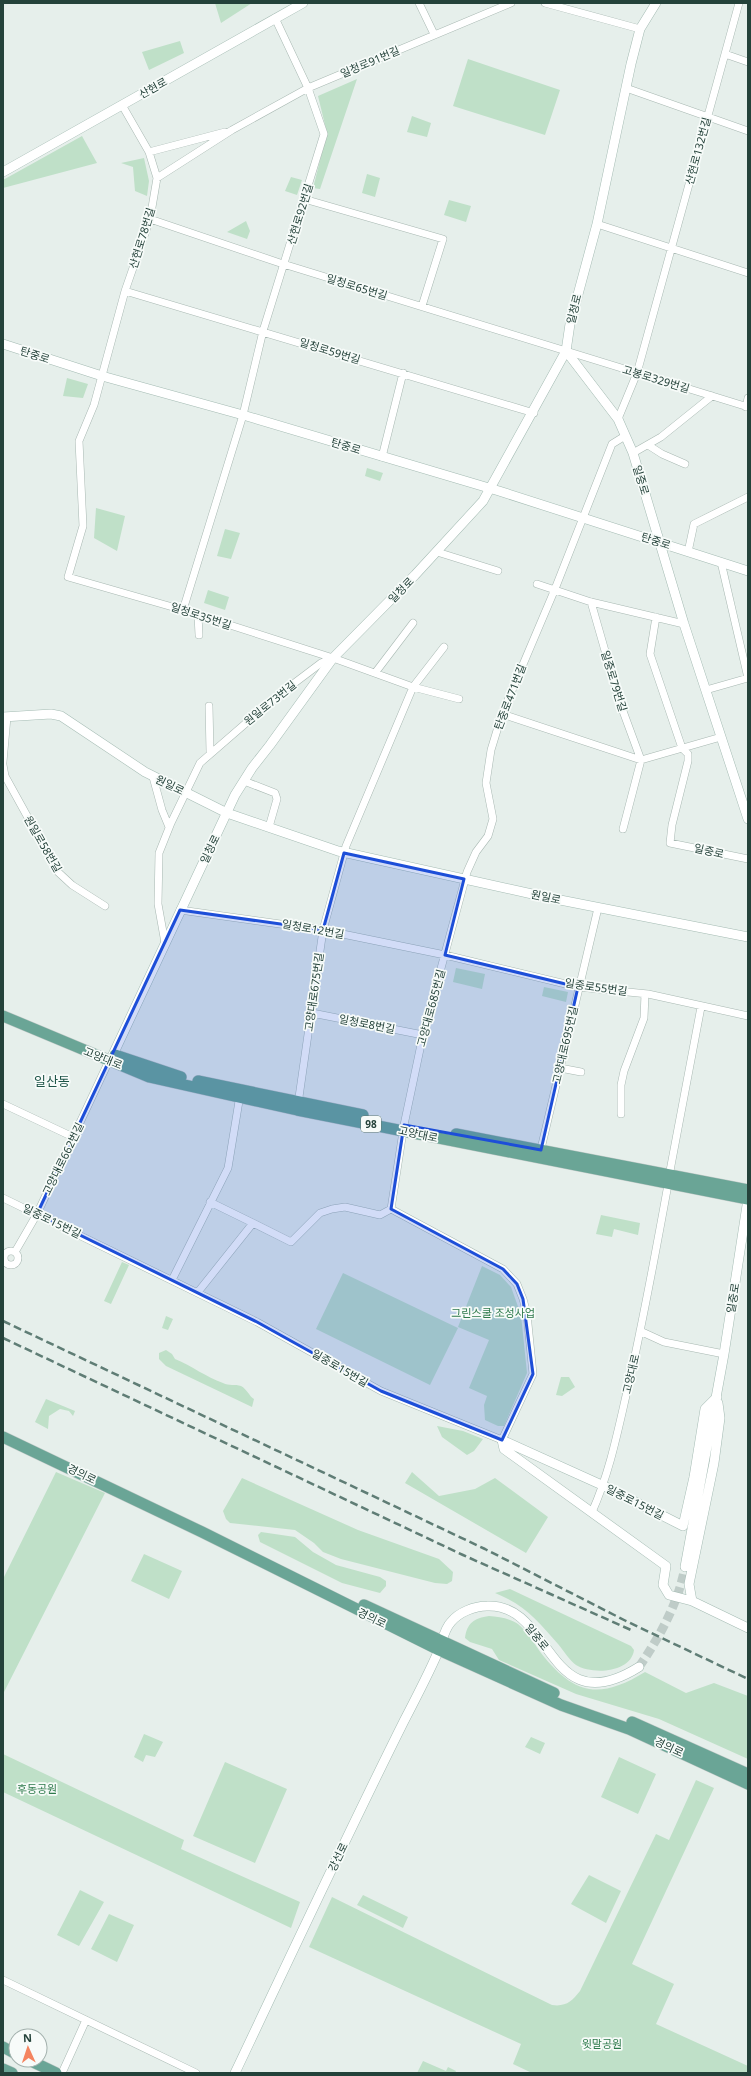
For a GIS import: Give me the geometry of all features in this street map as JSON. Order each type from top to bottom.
[{"type":"main road","name":"고양대로","points":[[3,1009],[110,1060]]},
{"type":"main road","name":"고양대로","points":[[3,1016],[110,1060],[240,1093],[403,1131],[748,1190]]},
{"type":"main road","name":"고양대로","points":[[540,1154],[748,1199]]},
{"type":"main road","name":"경의로","points":[[3,1430],[561,1705],[629,1729],[748,1784]]},
{"type":"main road","name":"경의로","points":[[3,1437],[441,1646],[564,1698],[632,1722],[748,1774]]},
{"type":"main road","points":[[46,2068],[56,2073]]},
{"type":"main road","points":[[3,2069],[12,2073]]},
{"type":"street","name":"산현로","points":[[3,172],[303,3]]},
{"type":"street","points":[[419,3],[434,34]]},
{"type":"street","name":"일청로91번길","points":[[157,178],[232,130],[308,88],[511,3]]},
{"type":"street","points":[[545,3],[640,29]]},
{"type":"street","name":"일청로","points":[[110,1060],[180,910],[244,781],[333,658],[437,552],[479,505],[534,413],[566,351],[570,324],[597,224],[640,29],[656,3]]},
{"type":"street","name":"산현로132번길","points":[[618,419],[637,372],[739,3]]},
{"type":"street","name":"산현로92번길","points":[[183,610],[243,415],[263,331],[324,134],[308,88],[275,18]]},
{"type":"street","points":[[725,54],[748,62]]},
{"type":"street","points":[[626,88],[707,118],[748,131]]},
{"type":"street","name":"산현로78번길","points":[[68,577],[83,526],[79,441],[94,405],[125,291],[150,218],[157,178],[149,152],[122,105]]},
{"type":"street","name":"일청로91번길","points":[[149,152],[232,130]]},
{"type":"street","points":[[304,199],[442,239],[422,306]]},
{"type":"street","name":"일청로65번길","points":[[150,218],[284,264],[566,351]]},
{"type":"street","points":[[597,224],[748,273]]},
{"type":"street","name":"일청로59번길","points":[[125,291],[534,413]]},
{"type":"street","name":"탄중로","points":[[3,344],[102,376],[243,415],[490,488],[748,571]]},
{"type":"street","name":"고봉로329번길","points":[[566,351],[747,407],[748,398]]},
{"type":"street","name":"일중로","points":[[566,351],[618,419],[632,453],[684,624],[748,819]]},
{"type":"street","points":[[382,457],[403,373]]},
{"type":"street","points":[[632,453],[661,438],[712,396]]},
{"type":"street","name":"탄중로471번길","points":[[464,879],[476,852],[488,836],[493,819],[486,783],[491,750],[502,714],[555,589],[612,444],[625,436]]},
{"type":"street","points":[[648,445],[662,454],[685,464]]},
{"type":"street","points":[[688,552],[694,524],[748,497]]},
{"type":"street","points":[[437,552],[498,571]]},
{"type":"street","points":[[706,690],[748,678],[721,562]]},
{"type":"street","name":"일청로35번길","points":[[68,577],[183,610],[333,658],[413,687],[459,699]]},
{"type":"street","points":[[537,584],[591,602],[684,624]]},
{"type":"street","name":"일중로79번길","points":[[591,602],[620,703],[642,760]]},
{"type":"street","points":[[198,615],[199,635]]},
{"type":"street","points":[[656,617],[650,654],[682,748]]},
{"type":"street","points":[[375,673],[413,623]]},
{"type":"street","points":[[344,853],[413,687],[444,647]]},
{"type":"street","name":"원일로73번길","points":[[165,943],[158,904],[159,853],[169,828],[200,763],[210,752],[282,693],[321,663],[333,658]]},
{"type":"street","points":[[209,706],[208,731],[210,752]]},
{"type":"street","name":"원일로","points":[[5,717],[51,714],[60,716],[152,777],[185,793],[227,813],[344,853],[598,908],[748,937]]},
{"type":"street","points":[[502,714],[642,760],[721,737]]},
{"type":"street","points":[[3,762],[5,717]]},
{"type":"street","name":"일중로","points":[[682,748],[688,754],[688,761],[672,825],[670,843],[748,859]]},
{"type":"street","points":[[623,829],[642,760]]},
{"type":"street","name":"원일로58번길","points":[[3,765],[5,776],[58,872],[72,886],[105,906]]},
{"type":"street","points":[[152,777],[169,828]]},
{"type":"street","points":[[244,781],[275,793],[277,799],[269,827]]},
{"type":"street","name":"고양대로675번길","points":[[297,1106],[312,1013],[323,930],[344,853]]},
{"type":"street","name":"고양대로685번길","points":[[403,1131],[423,1035],[464,879]]},
{"type":"street","name":"고양대로695번길","points":[[540,1154],[578,987],[598,908]]},
{"type":"street","name":"일청로12번길","points":[[180,910],[323,930],[445,955]]},
{"type":"street","name":"일중로55번길","points":[[445,955],[578,987],[645,994],[675,999],[701,1007],[748,1016]]},
{"type":"street","points":[[621,1114],[621,1086],[624,1071],[644,1018],[645,994]]},
{"type":"street","points":[[669,1176],[701,1007]]},
{"type":"street","name":"일청로8번길","points":[[312,1013],[423,1035]]},
{"type":"street","name":"고양대로662번길","points":[[15,1252],[37,1214],[110,1060]]},
{"type":"street","points":[[560,1068],[581,1072]]},
{"type":"street","points":[[172,1280],[230,1162],[240,1093]]},
{"type":"street","points":[[3,1104],[73,1137]]},
{"type":"street","name":"고양대로","points":[[391,1209],[403,1131]]},
{"type":"street","name":"고양대로","points":[[592,1512],[604,1486],[612,1458],[640,1331],[667,1190]]},
{"type":"street","name":"일중로15번길","points":[[3,1198],[198,1292],[295,1341],[381,1391],[502,1440],[604,1486],[683,1526],[694,1477],[705,1409],[717,1397]]},
{"type":"street","name":"일중로","points":[[685,1567],[717,1397],[748,1199]]},
{"type":"street","points":[[210,1202],[291,1242],[320,1213],[332,1209],[345,1207],[380,1215],[391,1209],[503,1269],[517,1284],[528,1314],[534,1374],[502,1440],[504,1449],[666,1566],[663,1586],[669,1595],[692,1601],[748,1628]]},
{"type":"street","points":[[198,1292],[253,1223]]},
{"type":"street","points":[[10,1251],[15,1252],[19,1258],[16,1264],[9,1265],[4,1263],[6,1253],[10,1251]]},
{"type":"street","points":[[640,1331],[664,1342],[724,1354]]},
{"type":"street","name":"일중로","points":[[692,1601],[689,1584],[714,1463],[720,1418],[717,1397]]},
{"type":"street","name":"일중로","points":[[441,1646],[450,1622],[461,1614],[476,1608],[493,1606],[508,1609],[522,1619],[564,1671],[582,1680],[601,1682],[620,1678],[638,1667]]},
{"type":"street","name":"강선로","points":[[236,2073],[441,1646]]},
{"type":"street","points":[[3,1980],[196,2073]]},
{"type":"street","points":[[62,2073],[86,2020]]},
{"type":"highlighted area","points":[[344,853],[464,879],[445,955],[578,987],[541,1150],[404,1125],[391,1209],[503,1269],[517,1284],[523,1299],[533,1374],[502,1440],[381,1391],[257,1322],[37,1214],[180,910],[323,930]]},
{"type":"green space","points":[[215,3],[252,3],[221,23]]},
{"type":"green space","points":[[180,41],[184,53],[149,70],[142,52]]},
{"type":"green space","points":[[468,59],[560,90],[545,135],[453,106]]},
{"type":"green space","points":[[357,79],[320,189],[313,188],[327,133],[318,96]]},
{"type":"green space","points":[[412,116],[431,123],[427,137],[407,132]]},
{"type":"green space","points":[[82,136],[97,163],[3,188],[3,180]]},
{"type":"green space","points":[[144,158],[149,181],[147,196],[135,191],[133,167],[121,163]]},
{"type":"green space","points":[[367,174],[380,178],[375,197],[362,193]]},
{"type":"green space","points":[[291,177],[302,180],[297,195],[285,191]]},
{"type":"green space","points":[[449,200],[471,206],[466,222],[444,215]]},
{"type":"green space","points":[[246,221],[250,231],[247,239],[227,232]]},
{"type":"green space","points":[[67,378],[88,384],[83,398],[63,396]]},
{"type":"green space","points":[[367,468],[383,473],[380,481],[365,476]]},
{"type":"green space","points":[[96,508],[125,516],[117,551],[94,538]]},
{"type":"green space","points":[[225,529],[240,533],[231,559],[217,556]]},
{"type":"green space","points":[[208,590],[229,597],[225,610],[204,603]]},
{"type":"green space","points":[[456,968],[485,974],[482,989],[453,982]]},
{"type":"green space","points":[[544,987],[568,992],[566,1002],[542,996]]},
{"type":"green space","points":[[601,1215],[640,1223],[638,1235],[614,1229],[612,1237],[596,1234]]},
{"type":"green space","points":[[122,1262],[129,1265],[111,1304],[104,1301]]},
{"type":"green space","name":"그린스쿨 조성사업","points":[[482,1266],[500,1275],[511,1287],[521,1315],[527,1373],[504,1426],[498,1426],[485,1420],[484,1405],[487,1396],[469,1388],[489,1340],[458,1327]]},
{"type":"green space","points":[[343,1273],[458,1328],[430,1385],[316,1329]]},
{"type":"green space","points":[[166,1316],[173,1319],[168,1330],[162,1328]]},
{"type":"green space","points":[[166,1350],[172,1354],[175,1359],[211,1378],[225,1384],[239,1385],[243,1387],[254,1399],[252,1407],[166,1366],[159,1359],[159,1353]]},
{"type":"green space","points":[[561,1377],[569,1377],[575,1387],[562,1396],[556,1395]]},
{"type":"green space","points":[[46,1399],[75,1411],[73,1416],[69,1411],[60,1409],[49,1416],[48,1429],[35,1422]]},
{"type":"green space","points":[[437,1426],[463,1431],[483,1439],[474,1451],[467,1455],[442,1437]]},
{"type":"green space","points":[[56,1472],[105,1493],[3,1694],[3,1579]]},
{"type":"green space","points":[[412,1472],[439,1496],[475,1489],[495,1478],[548,1517],[526,1553],[405,1483]]},
{"type":"green space","points":[[242,1478],[358,1530],[439,1559],[453,1572],[452,1581],[447,1584],[435,1583],[341,1559],[323,1552],[314,1543],[295,1530],[230,1523],[226,1519],[223,1511]]},
{"type":"green space","points":[[261,1532],[295,1537],[313,1552],[336,1565],[380,1577],[386,1581],[386,1586],[380,1593],[342,1583],[260,1542],[258,1535]]},
{"type":"green space","points":[[144,1554],[182,1571],[169,1599],[131,1581]]},
{"type":"green space","points":[[510,1589],[631,1646],[634,1650],[631,1658],[619,1667],[610,1670],[591,1670],[576,1665],[530,1614],[515,1603],[495,1593]]},
{"type":"green space","points":[[489,1616],[508,1619],[518,1624],[528,1634],[553,1667],[565,1678],[576,1685],[588,1689],[614,1687],[645,1672],[686,1693],[714,1683],[748,1696],[748,1759],[659,1719],[576,1694],[499,1660],[492,1649],[470,1642],[465,1638],[467,1629],[472,1622],[479,1618]]},
{"type":"green space","points":[[144,1734],[163,1742],[155,1757],[146,1755],[143,1762],[134,1757]]},
{"type":"green space","points":[[531,1737],[545,1743],[540,1754],[525,1747]]},
{"type":"green space","name":"후동공원","points":[[3,1754],[184,1840],[181,1849],[300,1902],[291,1928],[3,1792]]},
{"type":"green space","points":[[619,1757],[656,1774],[638,1814],[601,1797]]},
{"type":"green space","points":[[225,1762],[287,1789],[255,1863],[193,1836]]},
{"type":"green space","name":"윗말공원","points":[[696,1780],[714,1788],[632,1964],[674,1984],[656,2024],[748,2066],[748,2073],[532,2073],[513,2064],[521,2044],[309,1947],[332,1897],[552,2005],[565,2004],[574,1998],[580,1991],[656,1834],[669,1840]]},
{"type":"green space","points":[[589,1875],[621,1891],[606,1923],[571,1904]]},
{"type":"green space","points":[[80,1890],[104,1902],[79,1946],[57,1935]]},
{"type":"green space","points":[[363,1895],[408,1917],[403,1928],[357,1905]]},
{"type":"green space","points":[[109,1914],[134,1925],[117,1962],[91,1949]]},
{"type":"green space","points":[[423,2061],[446,2071],[448,2067],[456,2071],[455,2073],[417,2073]]},
{"type":"tunnel","points":[[639,1667],[654,1644],[673,1607],[685,1567]]},
{"type":"railway","points":[[3,1321],[485,1549],[626,1621],[748,1679]]},
{"type":"railway","points":[[3,1338],[463,1555],[631,1630]]},
{"type":"district","name":"일산동","points":[[52,1081]]}]
